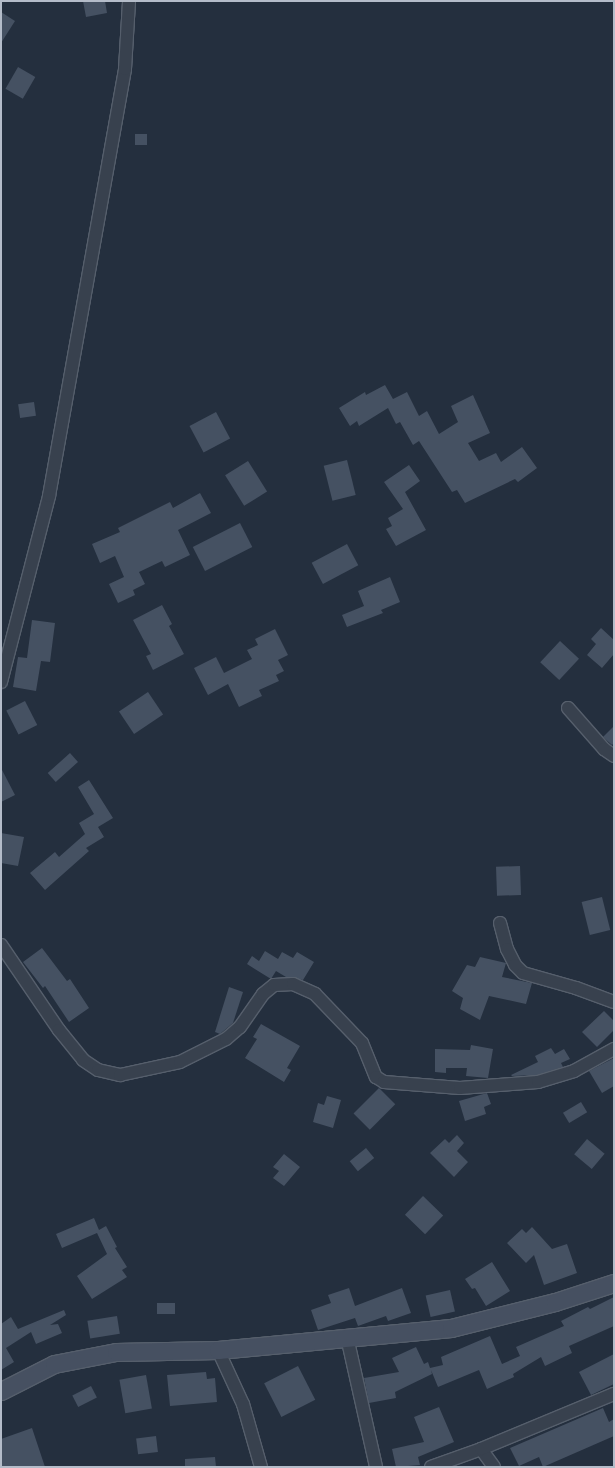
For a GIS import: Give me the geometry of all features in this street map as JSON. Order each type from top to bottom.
[{"type":"main road","points":[[1,1391],[11,1384],[54,1364],[116,1352],[218,1350],[452,1328],[555,1302],[614,1283]]},
{"type":"street","points":[[1,682],[49,496],[125,69],[129,1]]},
{"type":"street","points":[[568,708],[604,750],[614,756]]},
{"type":"street","points":[[500,923],[506,949],[515,965],[523,973],[576,988],[614,1002]]},
{"type":"street","points":[[1,945],[59,1030],[83,1060],[98,1070],[120,1075],[180,1062],[226,1039],[240,1027],[263,994],[274,985],[292,984],[315,994],[362,1043],[376,1077],[384,1082],[460,1088],[538,1082],[574,1071],[614,1049]]},
{"type":"street","points":[[347,1337],[376,1467]]},
{"type":"street","points":[[218,1350],[243,1404],[261,1467]]},
{"type":"street","points":[[431,1467],[481,1449],[614,1394]]},
{"type":"street","points":[[481,1449],[494,1467]]},
{"type":"building","points":[[83,1],[105,1],[107,13],[86,17]]},
{"type":"building","points":[[1,12],[15,21],[1,43]]},
{"type":"building","points":[[18,67],[35,77],[23,99],[6,89]]},
{"type":"building","points":[[135,134],[147,134],[147,145],[135,145]]},
{"type":"building","points":[[385,385],[393,399],[407,392],[419,416],[427,411],[439,434],[458,422],[451,406],[473,395],[490,433],[468,443],[479,461],[496,453],[501,462],[522,447],[537,468],[518,482],[515,479],[465,503],[457,490],[452,492],[419,441],[413,445],[400,422],[396,424],[388,408],[359,426],[357,421],[350,426],[339,408],[365,392],[366,395]]},
{"type":"building","points":[[34,402],[36,416],[20,418],[18,404]]},
{"type":"building","points":[[216,412],[230,438],[204,453],[190,426]]},
{"type":"building","points":[[347,460],[356,495],[332,501],[324,466]]},
{"type":"building","points":[[248,461],[267,492],[244,506],[225,475]]},
{"type":"building","points":[[409,465],[420,481],[405,492],[426,530],[396,546],[386,529],[392,526],[388,518],[403,509],[384,482]]},
{"type":"building","points":[[200,493],[211,513],[178,530],[190,555],[165,567],[162,561],[139,572],[145,584],[133,590],[135,595],[118,603],[109,584],[124,577],[115,556],[100,563],[92,544],[120,532],[118,528],[170,502],[173,508]]},
{"type":"building","points":[[240,523],[252,547],[205,571],[193,547]]},
{"type":"building","points":[[347,544],[358,565],[323,584],[312,563]]},
{"type":"building","points":[[390,577],[400,602],[381,610],[383,613],[347,627],[342,615],[364,606],[358,591]]},
{"type":"building","points":[[162,605],[172,624],[169,626],[184,654],[153,670],[146,656],[151,654],[133,620]]},
{"type":"building","points":[[32,620],[55,623],[50,662],[41,661],[36,691],[13,687],[18,657],[27,658]]},
{"type":"building","points":[[601,628],[614,640],[614,654],[602,668],[587,655],[596,644],[591,639]]},
{"type":"building","points":[[275,629],[288,655],[278,660],[284,671],[276,675],[279,681],[259,690],[262,696],[239,707],[228,684],[208,695],[194,668],[216,657],[224,673],[252,659],[247,650],[258,645],[255,639]]},
{"type":"building","points":[[560,641],[579,659],[559,680],[540,662]]},
{"type":"building","points":[[148,692],[163,714],[134,734],[119,712]]},
{"type":"building","points":[[25,701],[37,725],[19,735],[6,711]]},
{"type":"building","points":[[614,726],[614,743],[612,745],[603,737]]},
{"type":"building","points":[[70,753],[78,762],[56,782],[48,773]]},
{"type":"building","points":[[1,768],[15,795],[1,802]]},
{"type":"building","points":[[89,780],[113,818],[98,827],[104,837],[86,848],[89,851],[45,890],[30,873],[55,852],[59,857],[85,834],[79,823],[94,814],[78,787]]},
{"type":"building","points":[[1,833],[24,837],[18,866],[1,863]]},
{"type":"building","points":[[520,866],[521,895],[497,896],[496,867]]},
{"type":"building","points":[[602,897],[610,930],[590,935],[582,902]]},
{"type":"building","points":[[42,948],[67,981],[70,979],[89,1008],[69,1022],[45,986],[43,988],[23,962]]},
{"type":"building","points":[[265,951],[278,959],[282,952],[293,958],[297,952],[314,962],[303,980],[286,977],[276,971],[271,979],[247,964],[252,956],[259,961]]},
{"type":"building","points":[[480,957],[506,963],[502,977],[532,983],[526,1004],[489,996],[480,1020],[460,1009],[463,998],[452,991],[467,965],[475,967]]},
{"type":"building","points":[[229,987],[243,992],[233,1023],[220,1034],[215,1032]]},
{"type":"building","points":[[604,1011],[614,1021],[614,1030],[597,1047],[582,1032]]},
{"type":"building","points":[[261,1024],[300,1046],[287,1068],[291,1070],[284,1082],[245,1058],[257,1039],[253,1037]]},
{"type":"building","points":[[471,1045],[493,1049],[488,1078],[466,1076],[467,1068],[446,1068],[446,1073],[435,1072],[435,1049],[470,1050]]},
{"type":"building","points":[[551,1048],[555,1054],[564,1049],[570,1059],[561,1063],[563,1067],[537,1075],[511,1075],[538,1062],[535,1056]]},
{"type":"building","points":[[614,1058],[614,1086],[602,1093],[589,1071]]},
{"type":"building","points":[[379,1088],[395,1104],[370,1130],[354,1113]]},
{"type":"building","points":[[487,1093],[491,1104],[484,1107],[486,1114],[465,1121],[459,1101]]},
{"type":"building","points":[[327,1096],[341,1100],[333,1128],[313,1122],[318,1103],[324,1105]]},
{"type":"building","points":[[581,1102],[587,1112],[569,1123],[563,1113]]},
{"type":"building","points":[[457,1135],[464,1143],[457,1151],[468,1162],[454,1177],[430,1153],[445,1139],[449,1143]]},
{"type":"building","points":[[587,1139],[605,1154],[592,1169],[574,1154]]},
{"type":"building","points":[[366,1148],[374,1158],[358,1171],[350,1161]]},
{"type":"building","points":[[284,1154],[300,1167],[284,1186],[273,1178],[279,1171],[273,1167]]},
{"type":"building","points":[[423,1196],[443,1215],[425,1234],[405,1215]]},
{"type":"building","points":[[94,1218],[99,1230],[106,1226],[117,1247],[115,1248],[127,1267],[122,1270],[127,1277],[92,1299],[77,1276],[107,1254],[97,1233],[62,1248],[56,1234]]},
{"type":"building","points":[[532,1227],[552,1249],[567,1244],[577,1273],[544,1285],[534,1255],[526,1263],[507,1243],[522,1229],[526,1233]]},
{"type":"building","points":[[492,1262],[510,1291],[486,1306],[475,1288],[472,1289],[465,1279]]},
{"type":"building","points":[[349,1288],[355,1306],[402,1288],[411,1313],[388,1321],[386,1316],[358,1326],[355,1318],[318,1330],[311,1310],[331,1303],[328,1295]]},
{"type":"building","points":[[450,1290],[455,1311],[431,1317],[426,1296]]},
{"type":"building","points":[[614,1297],[614,1326],[569,1346],[572,1353],[545,1366],[541,1357],[513,1374],[514,1377],[487,1389],[479,1370],[438,1387],[431,1370],[432,1374],[395,1392],[396,1398],[369,1403],[364,1378],[399,1372],[392,1358],[416,1347],[424,1364],[428,1362],[430,1368],[443,1365],[441,1357],[490,1336],[502,1364],[520,1356],[516,1347],[564,1326],[561,1321],[588,1307],[590,1309]]},
{"type":"building","points":[[157,1303],[175,1303],[175,1314],[157,1314]]},
{"type":"building","points":[[64,1310],[66,1315],[50,1325],[58,1324],[62,1333],[36,1344],[31,1332],[6,1348],[14,1362],[1,1370],[1,1324],[11,1317],[18,1329]]},
{"type":"building","points":[[117,1316],[120,1334],[90,1338],[87,1321]]},
{"type":"building","points":[[614,1354],[614,1384],[591,1395],[579,1372]]},
{"type":"building","points":[[298,1366],[315,1400],[281,1417],[264,1383]]},
{"type":"building","points":[[206,1372],[207,1379],[215,1378],[217,1402],[170,1406],[167,1375]]},
{"type":"building","points":[[146,1375],[152,1408],[125,1413],[119,1380]]},
{"type":"building","points":[[91,1386],[97,1398],[78,1407],[72,1396]]},
{"type":"building","points":[[439,1407],[454,1442],[418,1457],[420,1465],[396,1467],[392,1449],[424,1442],[414,1417]]},
{"type":"building","points":[[603,1408],[609,1422],[614,1419],[614,1436],[543,1467],[539,1457],[519,1466],[510,1448]]},
{"type":"building","points":[[32,1428],[45,1467],[1,1467],[1,1439]]},
{"type":"building","points":[[156,1436],[158,1452],[138,1454],[136,1438]]},
{"type":"building","points":[[215,1457],[216,1467],[185,1467],[185,1459]]}]
